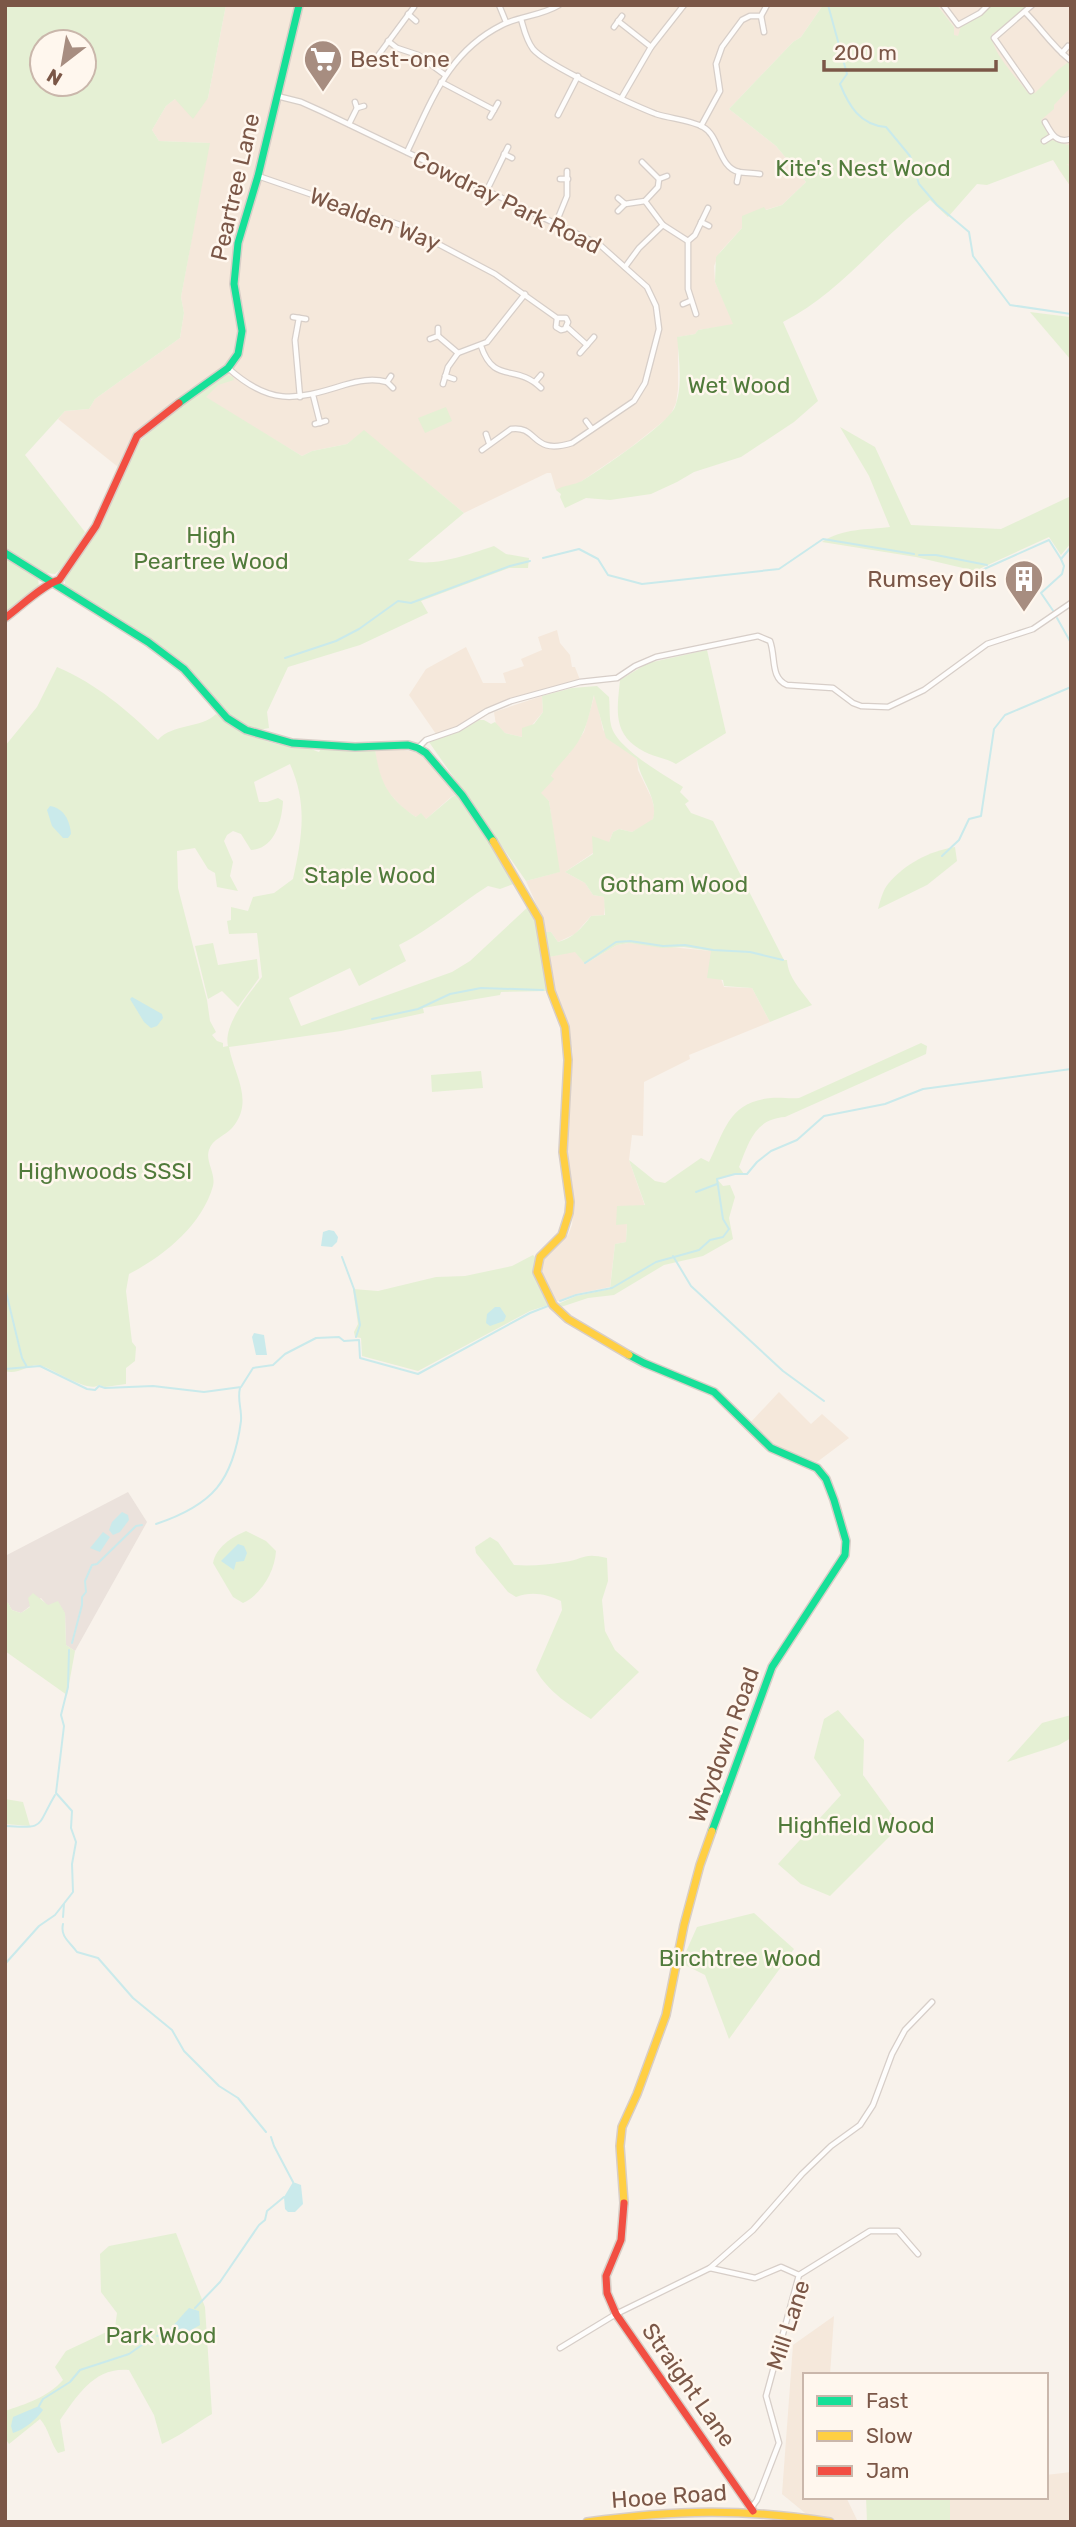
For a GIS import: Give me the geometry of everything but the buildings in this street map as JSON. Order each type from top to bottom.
[{"type":"street","name":"Peartree Lane","points":[[228,368],[238,354],[242,338],[234,273],[238,243],[258,176],[299,5]]},
{"type":"street","points":[[499,5],[506,23]]},
{"type":"street","points":[[407,152],[445,75],[470,45],[506,23],[545,12],[559,5]]},
{"type":"street","points":[[622,97],[652,47],[684,5]]},
{"type":"street","points":[[764,32],[761,16],[766,5]]},
{"type":"street","points":[[943,5],[958,25],[957,34]]},
{"type":"street","points":[[958,25],[980,13],[988,5]]},
{"type":"street","points":[[1031,91],[994,40],[994,35],[1007,29],[1032,5]]},
{"type":"street","points":[[377,57],[414,7]]},
{"type":"street","points":[[1025,12],[1043,30],[1051,44],[1070,60]]},
{"type":"street","points":[[408,14],[415,21]]},
{"type":"street","points":[[701,126],[720,91],[716,59],[722,47],[742,20],[750,16],[761,16]]},
{"type":"street","points":[[521,19],[529,43],[543,58],[660,115],[676,117],[701,126],[712,134],[726,162],[739,172],[760,174]]},
{"type":"street","points":[[614,27],[620,19],[652,47]]},
{"type":"street","points":[[388,41],[397,48],[418,55],[445,75]]},
{"type":"street","points":[[1062,53],[1068,46]]},
{"type":"street","points":[[558,115],[578,76]]},
{"type":"street","points":[[441,82],[494,110]]},
{"type":"street","name":"Cowdray Park Road","points":[[277,96],[301,102],[349,124],[600,245],[647,287],[656,306],[658,334],[640,392],[626,407],[572,443],[551,448],[517,428],[511,429],[482,450]]},
{"type":"street","points":[[349,124],[357,108],[355,102]]},
{"type":"street","points":[[490,117],[498,103]]},
{"type":"street","points":[[357,108],[364,106]]},
{"type":"street","points":[[561,109],[568,112]]},
{"type":"street","points":[[1045,122],[1052,136],[1060,140],[1071,139]]},
{"type":"street","points":[[1044,141],[1052,136]]},
{"type":"street","points":[[487,190],[508,147]]},
{"type":"street","points":[[504,154],[512,158]]},
{"type":"street","points":[[642,162],[659,179]]},
{"type":"street","points":[[556,223],[568,196],[567,171]]},
{"type":"street","points":[[737,182],[739,172]]},
{"type":"street","name":"Wealden Way","points":[[258,176],[406,227],[466,257],[525,294],[557,318]]},
{"type":"street","points":[[659,179],[667,176]]},
{"type":"street","points":[[559,179],[568,179]]},
{"type":"street","points":[[618,211],[625,204],[645,201],[658,187],[659,179]]},
{"type":"street","points":[[618,198],[625,204]]},
{"type":"street","points":[[645,201],[663,225],[688,241]]},
{"type":"street","points":[[688,241],[695,236],[708,208]]},
{"type":"street","points":[[701,222],[709,226]]},
{"type":"street","points":[[625,267],[639,248],[663,225]]},
{"type":"street","points":[[688,241],[686,272],[690,301],[696,314]]},
{"type":"street","points":[[443,384],[448,366],[458,353],[481,346],[492,337],[502,320],[525,294]]},
{"type":"street","points":[[683,304],[690,301]]},
{"type":"street","points":[[300,397],[295,340],[296,317],[306,319]]},
{"type":"street","name":"Wealden Way","points":[[557,318],[566,318],[567,327],[587,345]]},
{"type":"street","name":"Wealden Way","points":[[557,318],[557,328],[561,330],[567,327]]},
{"type":"street","points":[[438,328],[438,336],[458,353]]},
{"type":"street","points":[[430,340],[438,336]]},
{"type":"street","points":[[580,353],[594,337]]},
{"type":"street","points":[[481,346],[485,359],[491,366],[519,374],[536,382],[541,388]]},
{"type":"street","points":[[5,618],[52,581],[59,580],[96,526],[137,436],[228,368],[260,391],[284,398],[313,395],[361,380],[387,382],[393,388]]},
{"type":"street","points":[[536,382],[541,375]]},
{"type":"street","points":[[387,382],[391,376]]},
{"type":"street","points":[[445,376],[454,379]]},
{"type":"street","points":[[313,395],[320,423]]},
{"type":"street","points":[[586,421],[592,429]]},
{"type":"street","points":[[486,435],[489,443]]},
{"type":"street","points":[[5,554],[148,642],[184,669],[212,704],[246,730],[292,743],[355,747],[408,745],[418,748],[426,740],[458,729],[487,711],[511,701],[580,682],[617,678],[656,657],[758,636],[770,641],[776,675],[781,683],[833,688],[861,706],[888,706],[924,690],[987,645],[1033,629],[1071,603]]},
{"type":"street","name":"Whydown Road","points":[[418,748],[445,773],[477,816],[510,867],[538,919],[551,991],[565,1027],[568,1060],[563,1152],[570,1202],[568,1223],[562,1235],[540,1257],[537,1272],[553,1305],[568,1319],[645,1363],[714,1392],[771,1448],[817,1468],[829,1485],[846,1541],[842,1563],[772,1667],[700,1864],[684,1925],[666,2015],[622,2127],[620,2146],[624,2210],[621,2240],[606,2276]]},
{"type":"street","points":[[560,2348],[616,2314],[710,2268],[753,2230],[802,2174],[831,2146],[860,2125],[873,2105],[892,2054],[905,2030],[932,2002]]},
{"type":"street","name":"Mill Lane","points":[[753,2509],[779,2443],[766,2396],[799,2275],[870,2231],[898,2231],[918,2254]]},
{"type":"street","points":[[710,2268],[755,2278],[781,2267],[799,2275]]},
{"type":"street","name":"Straight Lane","points":[[606,2276],[607,2293],[616,2314],[753,2509]]},
{"type":"street","name":"Hooe Road","points":[[587,2522],[660,2512],[753,2509],[830,2522]]},
{"type":"shaded area","points":[[226,5],[823,5],[801,37],[793,42],[729,109],[776,146],[806,182],[782,205],[765,210],[743,222],[742,228],[720,252],[714,266],[715,282],[733,325],[698,330],[695,334],[678,337],[678,389],[670,416],[579,483],[556,490],[551,473],[547,473],[464,513],[364,431],[347,444],[312,451],[302,456],[190,389],[133,435],[118,467],[58,419],[65,411],[89,409],[95,399],[180,338],[184,313],[181,297],[209,143],[159,141],[152,130],[166,106],[175,99],[202,103],[208,98]]},
{"type":"shaded area","points":[[937,5],[1071,5],[1071,187],[1043,139],[954,35],[954,27]]},
{"type":"shaded area","points":[[557,630],[560,643],[570,655],[572,667],[575,667],[580,680],[510,698],[457,728],[436,734],[409,695],[426,669],[466,647],[483,683],[506,683],[503,673],[524,666],[521,659],[542,650],[538,637]]},
{"type":"shaded area","points":[[595,693],[603,730],[637,759],[638,770],[655,812],[653,819],[632,832],[619,829],[613,832],[609,842],[565,872],[585,883],[593,895],[604,897],[605,906],[604,915],[591,916],[575,934],[558,942],[551,932],[545,932],[526,881],[559,872],[549,801],[540,793],[559,763],[569,754],[584,732]]},
{"type":"shaded area","points":[[542,696],[543,712],[522,737],[505,733],[496,725],[494,712]]},
{"type":"shaded area","points":[[375,749],[419,753],[459,794],[451,797],[426,819],[416,817],[389,793],[378,774]]},
{"type":"shaded area","points":[[629,943],[711,951],[724,987],[752,988],[770,1022],[689,1055],[690,1059],[644,1082],[643,1136],[632,1135],[629,1160],[645,1206],[627,1223],[626,1242],[615,1244],[610,1287],[576,1294],[556,1302],[541,1268],[544,1259],[556,1244],[568,1235],[572,1225],[574,1202],[565,1148],[573,1052],[567,1021],[554,991],[548,960],[549,957],[575,951],[585,964],[617,945]]},
{"type":"shaded area","points":[[779,1392],[811,1424],[822,1414],[849,1438],[817,1462],[769,1444],[749,1424]]},
{"type":"shaded area","points":[[128,1492],[147,1522],[75,1651],[66,1645],[65,1613],[48,1606],[41,1598],[21,1613],[12,1610],[5,1602],[5,1556]]},
{"type":"shaded area","points":[[834,2316],[830,2373],[803,2373],[803,2499],[847,2499],[858,2522],[816,2522],[782,2494],[793,2345]]},
{"type":"shaded area","points":[[1071,2472],[1071,2522],[950,2522],[950,2499],[1048,2499],[1048,2475]]},
{"type":"green space","points":[[5,5],[226,5],[208,98],[193,119],[175,99],[166,106],[152,130],[159,141],[210,143],[181,297],[184,313],[180,338],[95,399],[89,409],[65,411],[25,455],[85,532],[67,563],[55,574],[46,573],[5,551]]},
{"type":"green space","points":[[823,5],[937,5],[954,27],[954,35],[958,36],[961,26],[992,5],[1027,5],[992,34],[993,41],[1000,56],[1028,93],[1035,93],[1071,60],[1071,87],[1054,105],[1054,109],[1041,120],[1048,134],[1043,139],[1045,143],[1052,140],[1068,145],[1071,143],[1071,165],[1066,164],[1071,167],[1071,187],[1053,160],[987,185],[977,184],[948,217],[930,200],[823,296],[783,322],[818,401],[794,422],[741,457],[694,472],[651,494],[610,500],[586,498],[565,508],[561,494],[556,490],[582,481],[647,435],[670,415],[675,407],[680,381],[677,337],[733,324],[715,282],[716,257],[742,228],[742,216],[764,207],[766,210],[782,205],[806,182],[776,146],[729,109],[793,42],[801,37]]},
{"type":"green space","points":[[1030,312],[1070,317],[1071,360]]},
{"type":"green space","name":"High Peartree Wood","points":[[227,375],[234,380],[218,385],[206,397],[302,456],[312,451],[347,444],[364,430],[464,513],[408,560],[440,561],[494,546],[506,554],[529,558],[528,568],[509,568],[421,601],[428,613],[360,645],[288,667],[267,712],[269,728],[256,729],[233,720],[177,658],[146,635],[65,585],[65,579],[84,548],[134,447],[169,414]]},
{"type":"green space","points":[[446,407],[452,421],[425,433],[418,418]]},
{"type":"green space","points":[[840,427],[875,447],[911,525],[1001,529],[1071,496],[1071,543],[1061,555],[1049,537],[979,569],[980,572],[916,557],[822,542],[846,532],[890,527],[869,476]]},
{"type":"green space","points":[[5,557],[38,576],[39,589],[5,614]]},
{"type":"green space","points":[[707,650],[726,733],[676,764],[634,745],[622,730],[619,721],[620,680],[648,663]]},
{"type":"green space","points":[[57,667],[85,681],[111,699],[158,740],[171,731],[203,722],[216,714],[250,734],[277,744],[306,747],[319,752],[321,749],[375,749],[387,789],[398,803],[416,817],[421,813],[426,819],[459,794],[516,883],[500,889],[488,886],[399,945],[406,961],[359,986],[350,968],[289,998],[301,1026],[452,972],[470,961],[529,906],[539,931],[548,991],[501,992],[500,995],[423,1008],[424,1013],[341,1031],[229,1047],[241,1088],[242,1108],[239,1118],[209,1150],[213,1186],[200,1214],[168,1249],[129,1274],[126,1291],[132,1342],[136,1347],[135,1361],[126,1368],[126,1384],[105,1387],[80,1384],[37,1365],[15,1372],[5,1371],[5,746],[37,707]],"holes":[[[290,764],[296,779],[302,821],[293,879],[274,893],[253,897],[248,911],[231,907],[231,920],[227,921],[229,934],[257,933],[262,977],[238,1010],[229,1029],[228,1046],[223,1047],[223,1043],[212,1035],[216,1032],[210,1021],[178,888],[177,851],[195,848],[208,869],[215,873],[217,887],[238,891],[230,876],[233,862],[224,841],[227,835],[233,831],[241,834],[251,850],[266,845],[276,832],[282,809],[283,801],[278,798],[259,802],[254,782]]]},
{"type":"green space","name":"Gotham Wood","points":[[597,686],[609,697],[611,725],[622,743],[641,760],[683,787],[680,792],[689,801],[685,804],[691,813],[713,821],[784,960],[787,960],[793,978],[812,1005],[770,1022],[752,988],[724,986],[723,980],[707,978],[711,951],[629,943],[617,945],[585,964],[575,952],[549,957],[545,932],[551,932],[558,942],[577,932],[591,916],[605,915],[604,897],[593,895],[585,883],[565,872],[593,854],[592,836],[609,842],[613,832],[619,829],[632,832],[653,819],[651,796],[637,759],[606,738],[594,695],[581,737],[551,776],[554,779],[541,793],[549,801],[560,872],[526,881],[429,742],[461,731],[479,720],[491,724],[495,722],[505,733],[522,737],[522,728],[534,724],[543,712],[542,696],[572,688]]},
{"type":"green space","points":[[955,847],[957,861],[927,885],[878,909],[886,886],[902,870],[927,855]]},
{"type":"green space","points":[[213,943],[218,965],[257,959],[259,978],[238,1007],[222,991],[208,999],[195,946]]},
{"type":"green space","points":[[921,1043],[927,1046],[926,1054],[785,1117],[767,1122],[754,1133],[739,1167],[744,1174],[717,1179],[723,1186],[730,1185],[735,1197],[729,1218],[733,1239],[703,1256],[664,1265],[614,1295],[588,1298],[561,1307],[558,1304],[576,1296],[610,1289],[615,1244],[626,1242],[627,1224],[616,1225],[617,1206],[645,1205],[629,1160],[655,1181],[665,1183],[701,1158],[709,1162],[730,1120],[746,1105],[771,1098],[799,1098]]},
{"type":"green space","points":[[481,1071],[483,1088],[432,1092],[431,1075]]},
{"type":"green space","points":[[533,1255],[537,1259],[536,1280],[548,1305],[530,1311],[418,1371],[362,1356],[361,1338],[355,1337],[354,1332],[358,1324],[353,1289],[378,1291],[436,1277],[465,1276],[512,1266]]},
{"type":"green space","points":[[246,1531],[266,1541],[276,1551],[266,1582],[256,1594],[243,1603],[233,1597],[213,1563],[221,1547]]},
{"type":"green space","points":[[490,1537],[498,1542],[514,1565],[551,1564],[588,1556],[607,1558],[608,1581],[602,1600],[605,1631],[615,1650],[639,1672],[591,1719],[553,1692],[536,1670],[562,1610],[561,1601],[539,1594],[516,1597],[508,1592],[476,1553],[475,1547]]},
{"type":"green space","points":[[33,1593],[48,1605],[58,1601],[65,1613],[66,1645],[75,1651],[67,1695],[5,1651],[5,1602],[12,1610],[21,1613],[30,1607],[28,1598]]},
{"type":"green space","name":"Highfield Wood","points":[[838,1710],[864,1740],[863,1775],[900,1826],[830,1896],[801,1884],[778,1864],[841,1795],[814,1758],[824,1719]]},
{"type":"green space","points":[[1071,1715],[1071,1738],[1059,1745],[1007,1762],[1042,1723]]},
{"type":"green space","points":[[5,1799],[23,1802],[30,1826],[5,1824]]},
{"type":"green space","name":"Birchtree Wood","points":[[754,1913],[794,1949],[729,2039],[705,1975],[681,1963],[697,1927]]},
{"type":"green space","name":"Park Wood","points":[[176,2233],[205,2307],[212,2414],[162,2444],[154,2415],[129,2370],[117,2370],[88,2384],[60,2420],[65,2451],[58,2453],[40,2419],[9,2444],[5,2438],[5,2411],[29,2403],[51,2391],[63,2380],[55,2367],[66,2351],[115,2328],[117,2313],[101,2292],[100,2254],[109,2246]]},
{"type":"green space","points":[[866,2499],[950,2499],[950,2522],[867,2522]]},
{"type":"water","points":[[50,806],[59,809],[65,816],[71,834],[68,838],[63,838],[52,826],[47,810]]},
{"type":"water","points":[[132,997],[162,1014],[163,1018],[157,1026],[151,1028],[144,1022],[130,999]]},
{"type":"water","points":[[334,1231],[338,1237],[337,1242],[332,1247],[321,1246],[323,1232]]},
{"type":"water","points":[[495,1307],[500,1307],[506,1316],[504,1321],[490,1326],[486,1323],[487,1314]]},
{"type":"water","points":[[254,1333],[264,1335],[267,1355],[256,1355],[252,1337]]},
{"type":"water","points":[[122,1512],[128,1515],[129,1520],[120,1532],[113,1535],[109,1530],[112,1522]]},
{"type":"water","points":[[103,1532],[110,1537],[100,1552],[90,1548]]},
{"type":"water","points":[[238,1544],[244,1546],[247,1553],[244,1561],[236,1562],[234,1570],[221,1561]]},
{"type":"water","points":[[293,2182],[301,2185],[303,2204],[295,2212],[288,2212],[285,2209],[284,2197]]},
{"type":"water","points":[[189,2308],[199,2311],[200,2325],[174,2340],[162,2335],[172,2327]]},
{"type":"water","points":[[39,2406],[43,2410],[37,2417],[26,2427],[13,2433],[13,2417]]},
{"type":"waterway","points":[[828,5],[847,74],[840,84],[852,107],[869,123],[886,127],[910,156],[919,184],[937,205],[969,232],[973,256],[1010,305],[1071,314]]},
{"type":"waterway","points":[[543,558],[579,549],[598,559],[608,575],[642,584],[779,569],[823,539],[914,554]]},
{"type":"waterway","points":[[982,570],[1049,540],[1061,559]]},
{"type":"waterway","points":[[1054,612],[1041,593],[1062,574],[1064,566],[1061,559],[1071,547]]},
{"type":"waterway","points":[[919,555],[936,555],[987,565]]},
{"type":"waterway","points":[[285,658],[336,641],[359,629],[398,601],[411,603],[530,561]]},
{"type":"waterway","points":[[1057,618],[1071,643]]},
{"type":"waterway","points":[[942,856],[959,840],[969,819],[981,816],[994,729],[1005,715],[1071,687]]},
{"type":"waterway","points":[[585,963],[616,942],[630,941],[750,952],[783,960]]},
{"type":"waterway","points":[[372,1019],[418,1009],[450,994],[481,988],[543,990]]},
{"type":"waterway","points":[[560,1301],[612,1288],[656,1262],[699,1250],[710,1240],[723,1237],[729,1229],[723,1219],[717,1179],[747,1174],[771,1151],[797,1140],[824,1116],[885,1104],[923,1089],[1071,1069]]},
{"type":"waterway","points":[[696,1192],[717,1184]]},
{"type":"waterway","points":[[673,1256],[691,1286],[783,1371],[824,1401]]},
{"type":"waterway","points":[[342,1257],[354,1289],[360,1325],[356,1337]]},
{"type":"waterway","points":[[5,1275],[6,1292],[22,1358],[27,1367]]},
{"type":"waterway","points":[[5,1369],[40,1366],[87,1389],[95,1390],[99,1386],[153,1386],[204,1392],[241,1387],[253,1368],[273,1365],[285,1354],[316,1338],[339,1337],[344,1341],[359,1340],[360,1358],[418,1374],[530,1313],[548,1306]]},
{"type":"waterway","points":[[156,1524],[176,1517],[206,1499],[226,1475],[241,1421],[240,1388]]},
{"type":"waterway","points":[[72,1643],[82,1597],[86,1592],[85,1581],[92,1565],[97,1564],[136,1526],[142,1525]]},
{"type":"waterway","points":[[5,1964],[39,1926],[55,1915],[73,1892],[72,1864],[76,1842],[71,1828],[72,1811],[56,1793],[64,1726],[61,1715],[68,1687],[69,1650]]},
{"type":"waterway","points":[[5,1826],[27,1827],[38,1824],[55,1795]]},
{"type":"waterway","points":[[63,1917],[64,1904]]},
{"type":"waterway","points":[[63,1924],[64,1936],[77,1952],[98,1958],[133,1998],[172,2030],[184,2051],[219,2086],[238,2098],[266,2132]]},
{"type":"waterway","points":[[271,2137],[293,2182]]},
{"type":"waterway","points":[[195,2308],[220,2282],[265,2220],[267,2211],[284,2197]]},
{"type":"waterway","points":[[157,2336],[162,2335]]},
{"type":"waterway","points":[[39,2406],[43,2399],[70,2382],[80,2370],[129,2354],[152,2338]]},
{"type":"traffic: fast","points":[[179,403],[228,368],[238,354],[242,331],[234,284],[238,243],[258,176],[299,5]]},
{"type":"traffic: fast","points":[[5,553],[148,642],[184,669],[227,718],[246,730],[292,743],[355,747],[408,745],[418,748],[426,753],[462,795],[493,841]]},
{"type":"traffic: fast","points":[[629,1355],[714,1392],[771,1448],[817,1468],[826,1479],[846,1541],[845,1555],[772,1667],[712,1831]]},
{"type":"traffic: slow","points":[[493,841],[539,919],[551,991],[565,1027],[568,1060],[563,1152],[569,1213],[562,1235],[540,1257],[537,1272],[553,1305],[568,1319],[629,1355]]},
{"type":"traffic: slow","points":[[624,2203],[620,2146],[622,2127],[666,2015],[684,1925],[712,1831]]},
{"type":"traffic: slow","points":[[587,2522],[708,2512],[767,2514],[830,2522]]},
{"type":"traffic: jam","points":[[5,618],[39,591],[59,580],[96,526],[137,436],[179,403]]},
{"type":"traffic: jam","points":[[624,2203],[621,2240],[606,2276],[607,2293],[616,2314],[753,2511]]},
{"type":"place","name":"Best-one","points":[[323,93]]},
{"type":"place","name":"Rumsey Oils","points":[[1024,613]]},
{"type":"park label","name":"Kite's Nest Wood","points":[[863,168]]},
{"type":"park label","name":"Wet Wood","points":[[739,385]]},
{"type":"park label","name":"Staple Wood","points":[[370,875]]},
{"type":"park label","name":"Highwoods SSSI","points":[[105,1171]]}]
